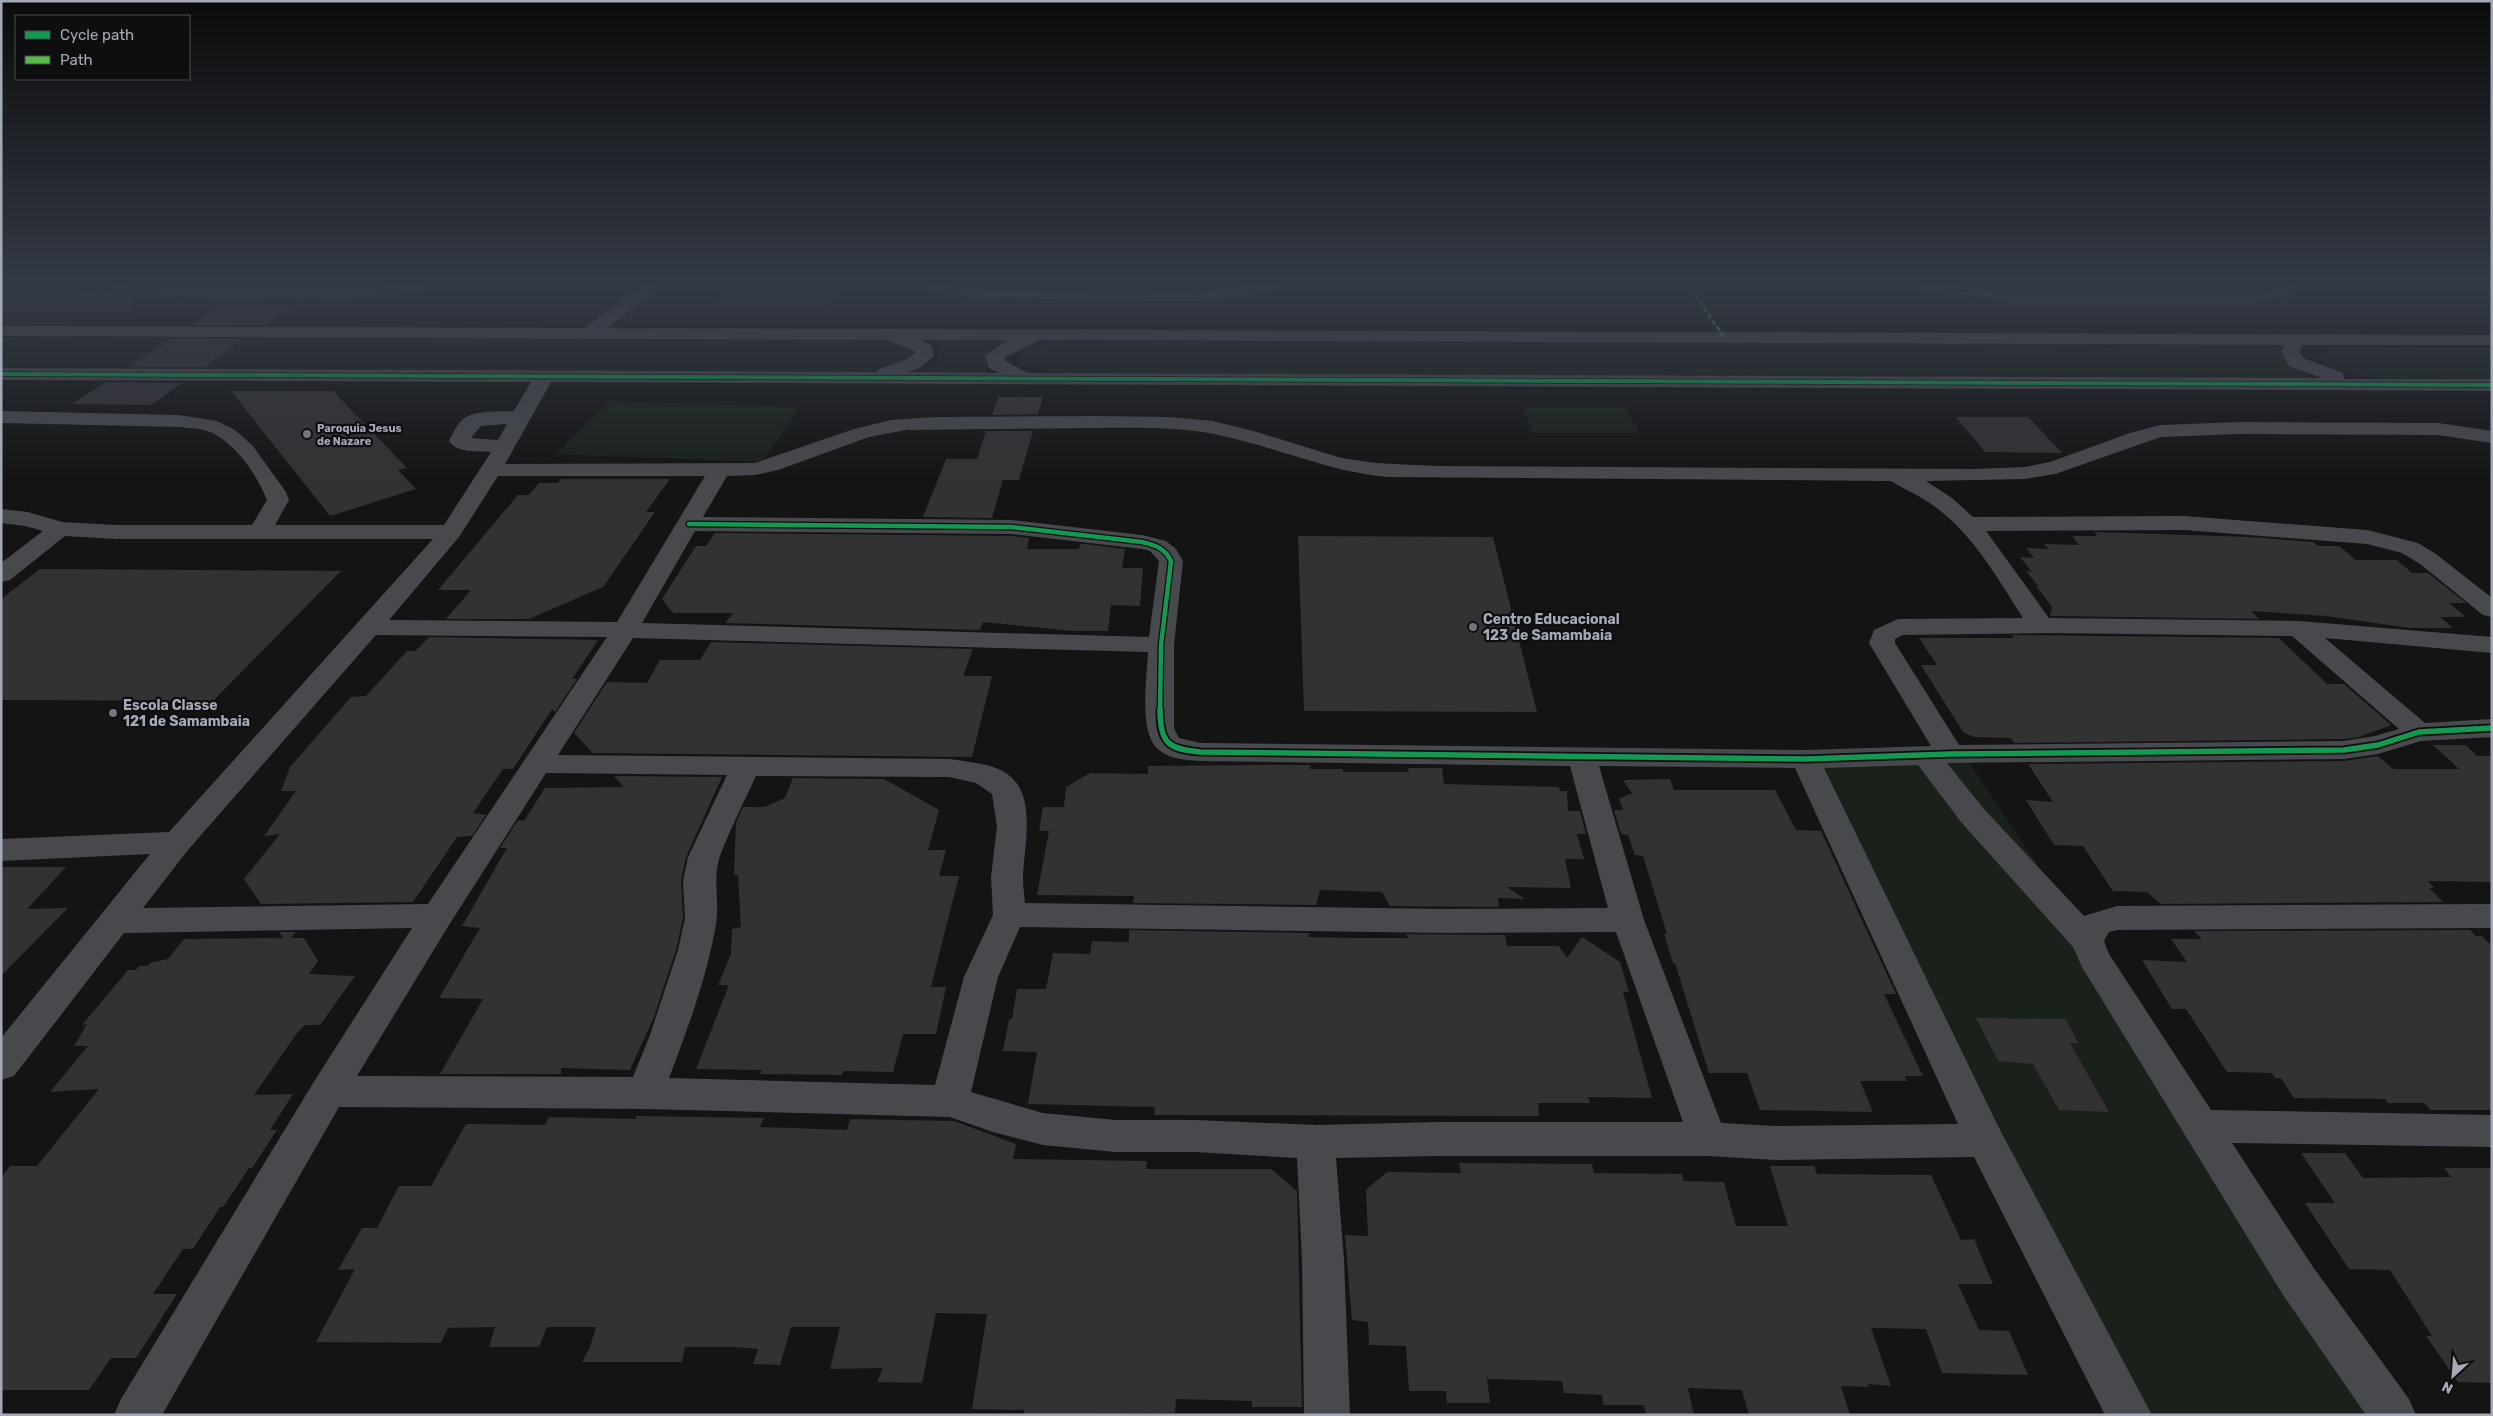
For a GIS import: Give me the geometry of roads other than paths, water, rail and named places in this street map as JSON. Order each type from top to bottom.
[{"type":"street","points":[[868,378],[899,370],[925,356],[924,349]]},
{"type":"street","points":[[1006,349],[994,356],[996,364],[1025,378]]},
{"type":"street","points":[[2292,349],[2290,352],[2296,362],[2316,371],[2360,384]]},
{"type":"street","points":[[1,374],[2492,385]]},
{"type":"street","points":[[1,1065],[15,1031],[116,921],[177,842],[451,532],[544,377]]},
{"type":"street","points":[[1909,400],[1924,392],[1932,382]]},
{"type":"street","points":[[521,417],[476,420],[469,424],[459,441],[497,458],[719,470],[756,469],[777,465],[850,436],[901,424],[1070,422],[1195,425],[1221,429],[1339,464],[1379,470],[1975,475],[2055,468],[2137,437],[2161,432],[2240,428],[2438,429],[2492,436]]},
{"type":"street","points":[[6,420],[179,421],[206,424],[222,430],[235,440],[274,487],[278,500],[273,512],[259,532]]},
{"type":"street","points":[[137,1415],[328,1091],[437,916],[535,764],[625,630],[719,470]]},
{"type":"street","points":[[1892,474],[1922,485],[1970,524],[2040,625]]},
{"type":"street","points":[[1,516],[28,519],[60,530],[451,532]]},
{"type":"street","points":[[1970,524],[2184,523],[2367,537],[2410,548],[2428,559],[2492,610]]},
{"type":"street","points":[[689,524],[1011,527],[1142,542],[1158,546],[1168,554],[1171,561],[1161,646],[1162,738],[1168,746],[1182,750],[1200,752],[1805,759],[1938,755],[2344,750],[2378,744],[2419,732],[2492,728]]},
{"type":"street","points":[[1,575],[60,530]]},
{"type":"street","points":[[2392,1415],[2298,1281],[2094,958],[2087,941],[1972,814],[1938,755],[1882,643],[1883,635],[1898,627],[2040,625],[2300,629],[2426,642],[2492,645]]},
{"type":"street","points":[[369,627],[625,630],[1161,646]]},
{"type":"street","points":[[2300,629],[2419,732]]},
{"type":"street","points":[[1581,755],[1628,920],[1708,1139]]},
{"type":"street","points":[[1805,759],[1985,1140],[2129,1415]]},
{"type":"street","points":[[535,764],[949,768],[974,772],[993,778],[1007,792],[1012,826],[1007,877],[1009,915],[981,977],[950,1101]]},
{"type":"street","points":[[645,1093],[668,1035],[695,950],[701,918],[699,882],[704,857],[746,766]]},
{"type":"street","points":[[1,850],[177,842]]},
{"type":"street","points":[[1009,915],[1446,921],[1628,920]]},
{"type":"street","points":[[116,921],[437,916]]},
{"type":"street","points":[[2087,941],[2091,928],[2096,924],[2102,920],[2118,918],[2492,916]]},
{"type":"street","points":[[328,1091],[645,1093],[950,1101],[993,1116],[1043,1129],[1115,1136],[1195,1136],[1316,1142],[1439,1139],[1708,1139],[1776,1143],[1985,1140]]},
{"type":"street","points":[[2201,1126],[2492,1131]]},
{"type":"street","points":[[1316,1142],[1323,1260],[1327,1415]]},
{"type":"place","name":"Paroquia Jesus de Nazare","points":[[307,434]]},
{"type":"place","name":"Centro Educacional 123 de Samambaia","points":[[1473,627]]},
{"type":"place","name":"Escola Classe 121 de Samambaia","points":[[113,713]]}]
